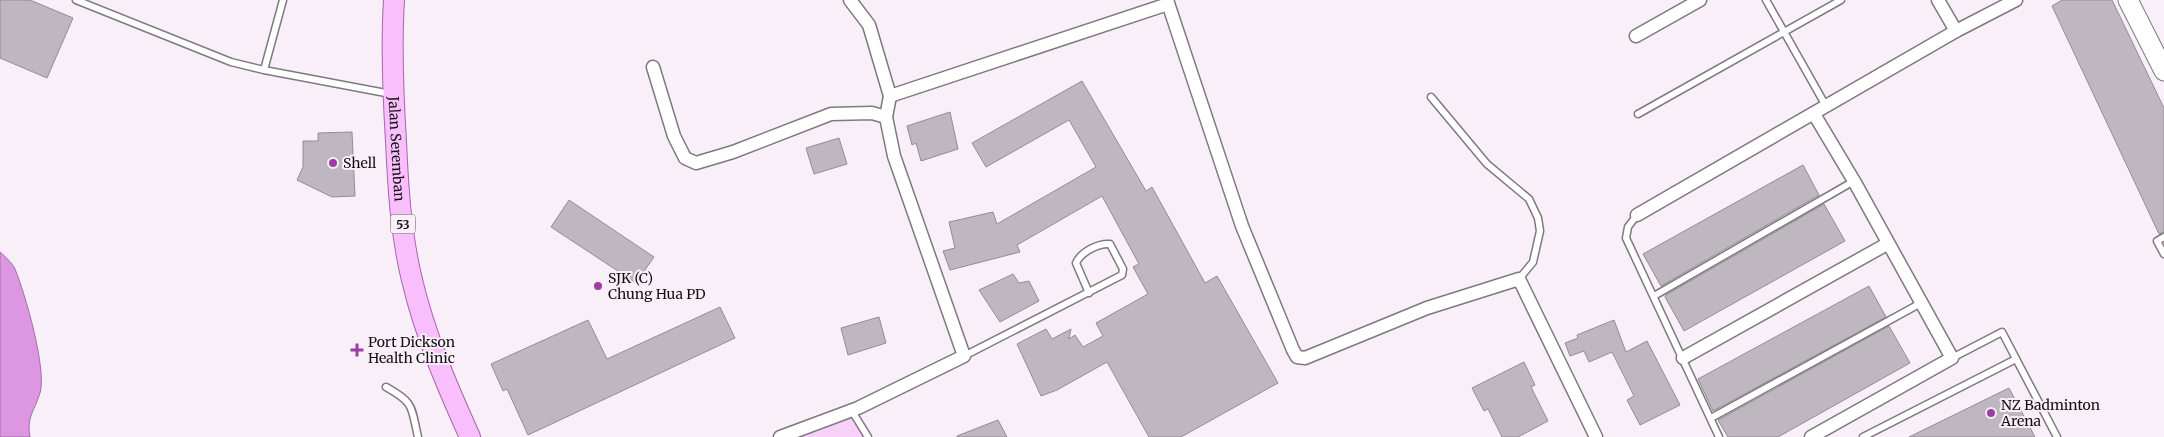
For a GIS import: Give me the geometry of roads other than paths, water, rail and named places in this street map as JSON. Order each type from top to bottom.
[{"type":"main road","name":"Jalan Seremban","points":[[394,0],[391,38],[397,173],[412,279],[427,332],[445,382],[470,437]]},
{"type":"street","points":[[780,437],[852,411],[964,356],[894,156],[886,117],[890,96],[869,25],[850,0]]},
{"type":"street","points":[[1636,36],[1679,5],[1700,0]]},
{"type":"street","points":[[1938,0],[1956,31]]},
{"type":"street","points":[[1637,215],[1956,31],[2016,0]]},
{"type":"street","points":[[2128,0],[2164,71]]},
{"type":"street","points":[[890,96],[1168,2],[1242,226],[1297,357],[1304,358],[1428,308],[1519,279],[1596,437]]},
{"type":"street","points":[[653,67],[674,136],[685,158],[696,163],[733,152],[831,114],[872,113],[886,117]]},
{"type":"street","points":[[1811,437],[1952,358],[1887,244],[1854,181],[1814,114]]},
{"type":"street","points":[[1683,358],[1887,244]]},
{"type":"street","points":[[1835,424],[1838,437]]},
{"type":"lane","points":[[76,0],[231,62],[393,94]]},
{"type":"lane","points":[[264,70],[283,0]]},
{"type":"lane","points":[[1766,0],[1826,106]]},
{"type":"lane","points":[[1638,114],[1841,0]]},
{"type":"lane","points":[[1431,97],[1487,164],[1529,200],[1535,212],[1540,231],[1537,246],[1533,262],[1519,279]]},
{"type":"lane","points":[[1654,296],[1854,181]]},
{"type":"lane","points":[[1637,215],[1628,227],[1626,238],[1719,437]]},
{"type":"lane","points":[[2164,237],[2157,241],[2164,254]]},
{"type":"lane","points":[[964,356],[1089,293],[1122,275],[1123,270],[1110,244],[1102,243],[1079,256],[1076,263],[1089,293]]},
{"type":"lane","points":[[1711,418],[1921,303]]},
{"type":"lane","points":[[1952,358],[2002,332],[2057,437]]},
{"type":"lane","points":[[1863,437],[2016,359]]},
{"type":"lane","points":[[386,387],[405,397],[411,405],[418,437]]},
{"type":"lane","points":[[852,411],[868,437]]},
{"type":"place","name":"Shell","points":[[333,163]]},
{"type":"place","name":"SJK (C) Chung Hua PD","points":[[598,286]]},
{"type":"place","name":"Port Dickson Health Clinic","points":[[357,350]]},
{"type":"place","name":"NZ Badminton Arena","points":[[1991,413]]}]
